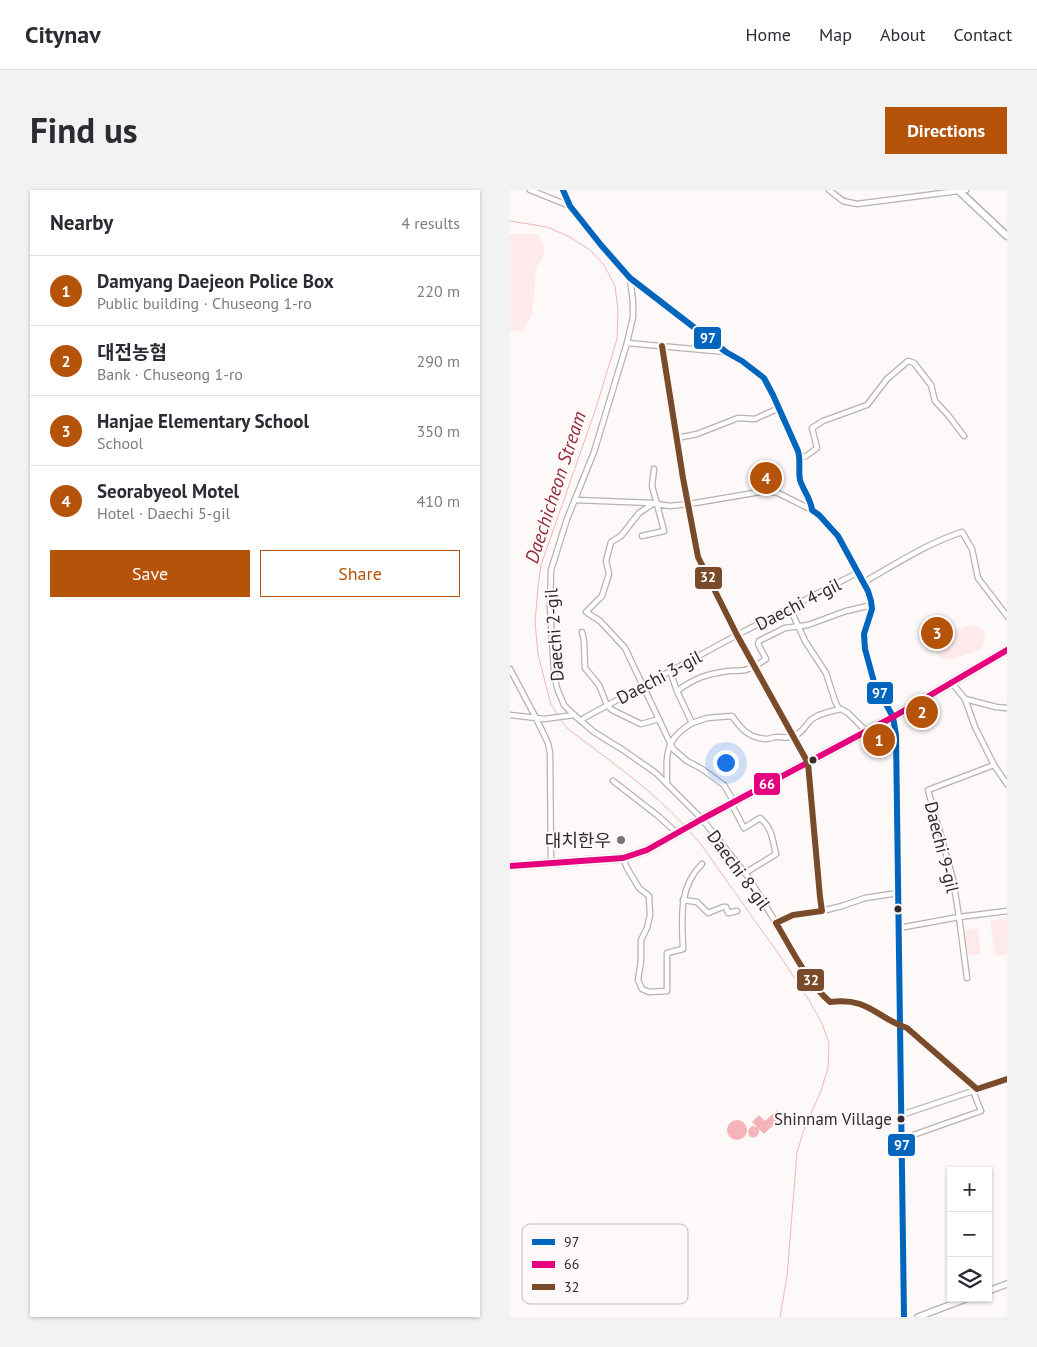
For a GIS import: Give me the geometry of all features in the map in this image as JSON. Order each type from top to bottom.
[{"type":"main road","points":[[961,191],[1007,236]]},
{"type":"main road","points":[[510,866],[623,858],[647,850],[732,802],[893,717],[1007,650]]},
{"type":"street","points":[[530,190],[570,206]]},
{"type":"street","points":[[563,190],[570,206],[630,278],[726,352],[742,361],[764,378],[798,451],[800,477],[812,505],[812,510]]},
{"type":"street","points":[[829,190],[843,201],[857,204],[961,191]]},
{"type":"street","name":"Daechi 2-gil","points":[[630,278],[633,317],[627,343],[594,452],[567,519],[551,570],[550,598],[554,670],[557,688],[564,705],[594,732],[630,754],[656,773],[702,819]]},
{"type":"street","points":[[627,343],[726,352]]},
{"type":"street","name":"Daechi 4-gil","points":[[662,346],[698,557],[737,635],[808,763]]},
{"type":"street","points":[[799,458],[806,456],[816,448],[812,428],[823,421],[867,405],[887,378],[908,361],[914,364],[930,385],[935,400],[964,436]]},
{"type":"street","points":[[677,438],[697,434],[738,418],[754,419],[778,408]]},
{"type":"street","points":[[642,536],[664,531],[652,486],[654,469]]},
{"type":"street","points":[[575,500],[670,506],[766,491],[778,493],[819,515],[837,535],[868,590],[872,604],[864,634],[865,648],[874,682],[893,717],[896,734],[904,1317]]},
{"type":"street","points":[[656,504],[639,513],[621,536],[611,542],[606,561],[608,574],[602,596],[586,612],[600,621],[625,648],[673,748],[687,761],[724,785],[744,828],[760,818],[768,826],[773,838],[776,854],[745,873]]},
{"type":"street","points":[[864,582],[900,560],[908,558],[949,536],[962,532],[972,549],[978,578],[1007,616]]},
{"type":"street","name":"Daechi 4-gil","points":[[737,635],[859,572]]},
{"type":"street","points":[[677,691],[692,680],[710,674],[745,670],[754,666],[766,659],[758,644],[759,641],[782,630],[808,625],[872,604]]},
{"type":"street","points":[[790,608],[809,649],[826,673],[840,709]]},
{"type":"street","points":[[582,632],[585,668],[599,685],[612,710],[641,724],[659,719]]},
{"type":"street","name":"Daechi 3-gil","points":[[581,721],[642,685],[737,635]]},
{"type":"street","points":[[510,669],[548,743],[550,753],[551,863]]},
{"type":"street","points":[[670,671],[692,723]]},
{"type":"street","points":[[952,683],[965,699],[974,727],[994,765],[1007,784]]},
{"type":"street","points":[[965,699],[1007,708]]},
{"type":"street","points":[[667,784],[667,760],[671,743],[683,729],[692,723],[708,718],[732,716],[742,730],[756,738],[789,738],[799,733],[812,719],[824,713],[840,709],[845,710],[866,732]]},
{"type":"street","points":[[510,715],[544,718],[574,715]]},
{"type":"street","points":[[808,763],[822,911]]},
{"type":"street","name":"Daechi 9-gil","points":[[899,928],[959,917],[953,879],[928,790],[994,765]]},
{"type":"street","points":[[613,781],[656,814],[677,833]]},
{"type":"street","name":"Daechi 8-gil","points":[[702,819],[745,873],[805,971],[824,997],[830,1002],[848,1001],[859,1003],[900,1026]]},
{"type":"street","points":[[623,858],[639,888],[649,896],[650,915],[647,928],[641,940],[641,961],[638,980],[642,989],[649,992],[667,990],[666,953],[683,949],[683,900],[696,870],[702,864]]},
{"type":"street","name":"Daechi 8-gil","points":[[776,923],[793,915],[822,911],[865,898],[898,894]]},
{"type":"street","points":[[683,900],[697,902],[708,913],[722,907],[726,907],[728,913],[737,911]]},
{"type":"street","points":[[967,978],[959,917],[1007,911]]},
{"type":"street","points":[[900,1026],[906,1028],[975,1090],[981,1111],[902,1139]]},
{"type":"street","points":[[901,1115],[1007,1079]]},
{"type":"street","points":[[992,1290],[1007,1284]]},
{"type":"street","points":[[918,1317],[957,1302]]},
{"type":"shaded area","points":[[510,234],[538,234],[545,254],[536,268],[532,315],[522,332],[510,330]]},
{"type":"shaded area","points":[[971,625],[980,628],[985,634],[985,641],[981,650],[948,660],[937,653],[935,643],[939,635]]},
{"type":"shaded area","points":[[1007,918],[1007,954],[997,956],[995,954],[990,923],[991,921]]},
{"type":"shaded area","points":[[978,928],[981,954],[968,956],[964,930]]},
{"type":"shaded area","points":[[777,1110],[783,1116],[764,1134],[759,1129],[757,1136],[749,1136],[748,1130],[752,1126],[757,1127],[752,1122],[759,1115],[765,1121]]},
{"type":"shaded area","points":[[737,1120],[744,1123],[747,1130],[744,1137],[737,1140],[730,1137],[727,1130],[730,1123]]},
{"type":"waterway","points":[[834,190],[847,199],[863,201]]},
{"type":"waterway","points":[[923,193],[944,190]]},
{"type":"waterway","points":[[902,196],[916,194]]},
{"type":"waterway","name":"Daechicheon Stream","points":[[510,221],[547,227],[570,237],[590,250],[604,265],[615,286],[618,310],[617,339],[595,411],[541,565],[535,622],[538,654],[551,705],[558,715]]},
{"type":"waterway","name":"Daechicheon Stream","points":[[560,719],[567,728],[643,786],[684,825]]},
{"type":"waterway","name":"Daechicheon Stream","points":[[688,830],[700,843],[780,956],[821,1021],[829,1043],[828,1068],[821,1091],[803,1132],[797,1153],[787,1276],[780,1317]]},
{"type":"transit line","name":"97","points":[[563,190],[570,206],[630,278],[726,352],[742,361],[764,378],[798,451],[800,480],[812,510],[838,536],[868,591],[872,609],[864,634],[865,649],[874,682],[893,717],[896,735],[904,1317]]},
{"type":"transit line","name":"32","points":[[662,346],[698,557],[737,635],[808,763],[822,911],[793,915],[776,923],[807,975],[830,1002],[843,1001],[863,1005],[896,1024],[907,1028],[977,1089],[1007,1079]]},
{"type":"transit line","name":"66","points":[[510,866],[623,858],[647,850],[893,717],[1007,650]]},
{"type":"place","name":"Seorabyeol Motel","points":[[766,478]]},
{"type":"place","name":"Hanjae Elementary School","points":[[937,633]]},
{"type":"place","name":"대전농협","points":[[922,712]]},
{"type":"place","name":"Damyang Daejeon Police Box","points":[[879,740]]},
{"type":"place","name":"대치한우","points":[[621,840]]},
{"type":"place","name":"Shinnam Village","points":[[901,1119]]}]
